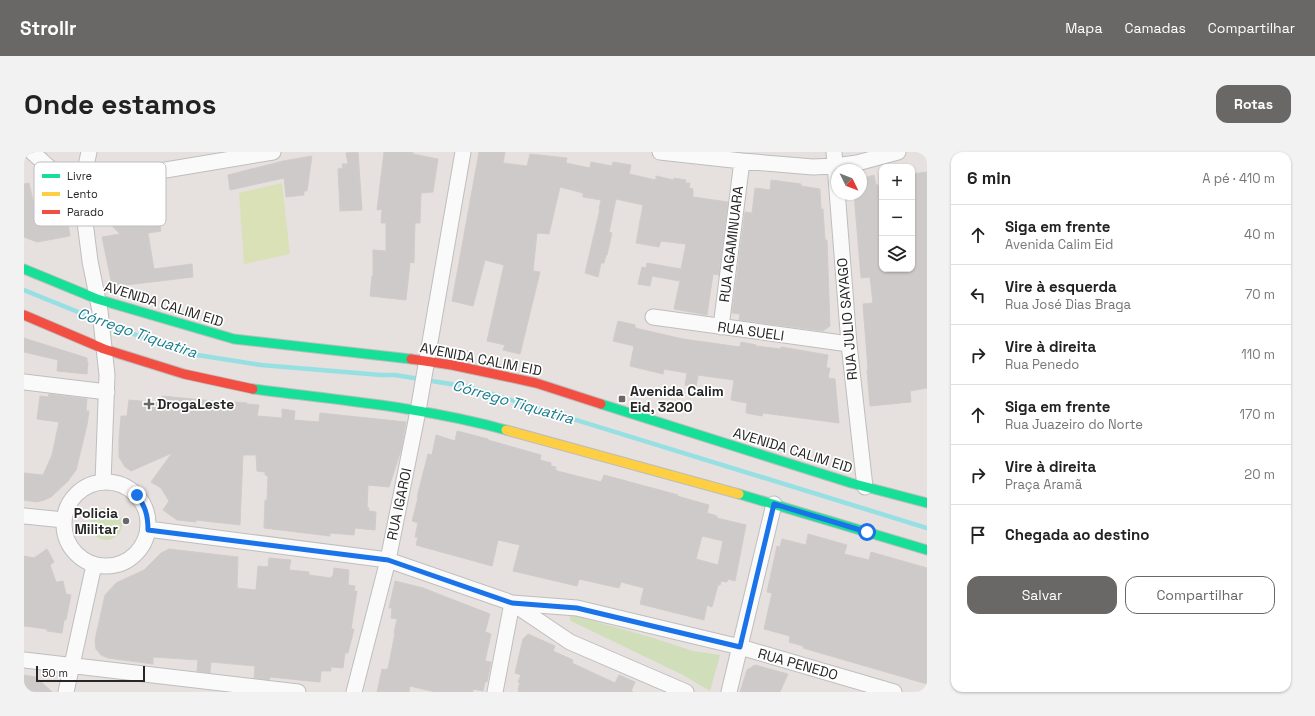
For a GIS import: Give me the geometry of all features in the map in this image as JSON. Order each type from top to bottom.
[{"type":"main road","name":"AVENIDA CALIM EID","points":[[24,269],[98,305],[234,339],[426,366],[452,365],[536,383],[865,486],[927,503]]},
{"type":"main road","points":[[24,315],[104,349],[184,374],[250,389],[418,411],[481,423],[774,504],[927,550]]},
{"type":"street","points":[[32,152],[43,162]]},
{"type":"street","points":[[87,162],[89,152]]},
{"type":"street","points":[[166,170],[274,152]]},
{"type":"street","name":"RUA IGAROI","points":[[354,692],[388,560],[422,390],[463,152]]},
{"type":"street","points":[[660,152],[813,167],[834,159],[857,163],[898,152]]},
{"type":"street","name":"RUA JULIO SAYAGO","points":[[834,159],[849,344],[865,486]]},
{"type":"street","name":"RUA AGAMINUARA","points":[[721,327],[742,161]]},
{"type":"street","points":[[86,226],[107,375],[103,482]]},
{"type":"street","name":"RUA SUELI","points":[[653,317],[849,344]]},
{"type":"street","points":[[24,382],[107,392]]},
{"type":"street","points":[[103,482],[116,483],[137,495],[144,505],[148,517],[148,530],[144,544],[135,555],[123,564],[109,567],[94,565],[83,561],[74,553],[68,544],[64,532],[66,509],[72,498],[81,490],[92,484],[103,482]]},
{"type":"street","points":[[729,692],[774,504]]},
{"type":"street","points":[[24,516],[64,520]]},
{"type":"street","points":[[148,530],[388,560],[512,603],[570,642],[686,692]]},
{"type":"street","points":[[66,692],[94,565]]},
{"type":"street","points":[[495,692],[512,603]]},
{"type":"street","name":"RUA PENEDO","points":[[512,603],[577,608],[740,647],[894,692]]},
{"type":"street","points":[[24,660],[298,692]]},
{"type":"green space","points":[[282,183],[290,254],[244,264],[239,193]]},
{"type":"green space","points":[[109,508],[115,510],[120,515],[122,524],[120,533],[115,538],[103,540],[97,538],[92,533],[90,521],[92,515],[97,510]]},
{"type":"green space","points":[[569,614],[693,651],[720,655],[710,691],[683,675],[571,621]]},
{"type":"building","points":[[358,152],[362,210],[340,211],[338,169],[343,168],[342,164],[348,164],[346,153]]},
{"type":"building","points":[[384,152],[413,152],[413,154],[438,159],[433,192],[421,193],[420,223],[415,223],[414,263],[410,262],[406,300],[370,296],[373,276],[373,250],[386,251],[386,223],[381,223],[382,209],[377,210]]},
{"type":"building","points":[[479,152],[505,152],[503,163],[527,166],[530,154],[567,158],[566,163],[590,168],[591,162],[612,166],[613,162],[631,165],[629,174],[656,180],[656,176],[674,180],[674,178],[686,180],[685,183],[690,183],[689,188],[693,189],[693,197],[728,202],[719,275],[713,274],[707,315],[674,309],[680,281],[652,276],[650,286],[638,284],[642,267],[646,268],[647,263],[681,269],[686,244],[661,241],[659,247],[636,243],[643,205],[616,199],[609,232],[612,233],[604,263],[601,263],[598,277],[585,273],[601,200],[583,197],[583,193],[560,187],[549,234],[537,233],[533,271],[540,272],[520,354],[503,350],[505,345],[487,341],[504,265],[485,260],[473,306],[452,301]]},
{"type":"building","points":[[312,156],[307,191],[304,191],[304,195],[286,197],[284,178],[230,190],[228,175],[283,161]]},
{"type":"building","points":[[927,172],[927,388],[910,391],[911,402],[870,406],[863,304],[873,303],[870,277],[861,278],[854,200],[867,200],[867,177],[874,175],[876,185],[877,184],[879,186],[879,272],[915,272],[915,174]]},
{"type":"building","points":[[771,180],[801,184],[801,186],[820,189],[825,240],[827,240],[830,326],[823,331],[739,320],[740,314],[732,313],[745,212],[752,213],[755,188],[770,190]]},
{"type":"building","points":[[29,183],[34,205],[34,226],[68,226],[70,236],[37,242],[24,237],[24,184]]},
{"type":"building","points":[[112,226],[160,226],[161,231],[148,233],[154,269],[192,264],[193,277],[126,285],[112,285],[102,237],[120,234]]},
{"type":"building","points":[[618,321],[635,325],[635,328],[683,339],[740,347],[741,342],[756,346],[781,349],[781,347],[828,355],[826,368],[830,368],[828,378],[835,379],[839,423],[763,413],[762,416],[746,413],[747,403],[731,400],[734,380],[698,375],[696,387],[685,385],[687,373],[664,369],[663,374],[630,366],[634,346],[613,341]]},
{"type":"building","points":[[24,338],[87,358],[87,374],[57,371],[58,360],[24,352]]},
{"type":"building","points":[[49,394],[87,399],[86,411],[89,411],[87,425],[76,470],[68,481],[51,497],[37,502],[24,500],[24,473],[43,475],[52,455],[59,422],[37,419],[40,396],[48,397]]},
{"type":"building","points":[[162,396],[259,405],[257,416],[282,418],[282,409],[295,411],[294,420],[319,422],[320,413],[406,422],[401,450],[389,487],[368,485],[367,508],[369,508],[369,511],[376,512],[375,530],[355,528],[354,535],[330,533],[330,536],[264,528],[268,476],[265,475],[265,472],[257,471],[256,455],[243,455],[240,525],[196,520],[196,522],[177,520],[163,510],[169,501],[161,488],[151,482],[172,453],[131,471],[125,467],[119,457],[121,416],[127,416],[129,400],[161,403]]},
{"type":"building","points":[[457,431],[541,455],[540,460],[551,463],[551,466],[556,467],[555,470],[557,471],[601,482],[604,475],[709,505],[707,513],[717,516],[717,518],[746,525],[735,581],[728,579],[727,582],[721,581],[720,585],[718,585],[712,607],[707,605],[704,620],[640,604],[644,588],[621,582],[619,588],[579,579],[577,586],[513,571],[520,545],[498,540],[492,566],[416,545],[418,537],[415,537],[418,523],[412,521],[428,454],[432,455],[436,435],[455,441]],"holes":[[[702,536],[723,541],[718,565],[696,559]]]},
{"type":"building","points":[[808,534],[847,545],[844,554],[869,560],[871,552],[927,568],[927,684],[803,648],[803,646],[789,642],[790,636],[764,629],[772,593],[767,592],[777,546],[780,547],[782,539],[806,545]]},
{"type":"building","points":[[47,549],[54,562],[50,565],[56,582],[63,581],[66,594],[71,595],[62,633],[47,631],[47,629],[24,626],[24,556],[34,558]]},
{"type":"building","points":[[169,549],[238,557],[237,588],[256,590],[258,566],[268,567],[269,558],[291,560],[289,570],[309,572],[309,575],[331,578],[333,576],[334,568],[349,570],[348,585],[355,586],[354,591],[357,591],[351,629],[354,629],[348,653],[345,653],[343,668],[331,667],[331,671],[321,671],[320,682],[270,677],[269,680],[254,678],[255,666],[211,662],[210,673],[197,671],[198,660],[153,657],[153,664],[108,658],[101,655],[96,649],[95,640],[105,595],[116,583],[144,570],[161,553]]},
{"type":"building","points":[[395,581],[423,588],[490,614],[485,632],[491,634],[485,661],[491,662],[487,682],[485,682],[483,691],[473,689],[473,692],[435,692],[410,686],[409,692],[377,692],[382,669],[388,669],[395,633],[397,619],[391,618],[392,608],[389,608]]},
{"type":"building","points":[[528,634],[555,646],[553,651],[573,660],[572,663],[615,683],[619,675],[635,682],[631,691],[633,692],[518,692],[520,683],[518,682],[521,675],[515,673],[523,639]]},
{"type":"building","points":[[755,665],[788,674],[780,692],[740,692],[747,670]]},
{"type":"building","points":[[24,675],[36,677],[52,692],[24,692]]},
{"type":"waterway","name":"Córrego Tiquatira","points":[[24,290],[125,331],[191,354],[261,365],[395,375],[469,387],[927,528]]},
{"type":"traffic: fast","points":[[24,269],[97,299],[234,339],[411,359]]},
{"type":"traffic: fast","points":[[253,389],[444,415],[506,430]]},
{"type":"traffic: fast","points":[[601,404],[851,483],[927,503]]},
{"type":"traffic: fast","points":[[739,494],[927,550]]},
{"type":"traffic: slow","points":[[506,430],[739,494]]},
{"type":"traffic: jam","points":[[24,315],[104,349],[184,374],[253,389]]},
{"type":"traffic: jam","points":[[411,359],[452,365],[536,383],[601,404]]},
{"type":"place","name":"Avenida Calim Eid, 3200","points":[[622,399]]},
{"type":"place","name":"DrogaLeste","points":[[149,404]]},
{"type":"place","name":"Policia Militar","points":[[126,521]]},
{"type":"route","points":[[137,495],[144,505],[148,517],[148,530],[388,560],[512,603],[577,608],[740,647],[774,504],[867,532]]}]
